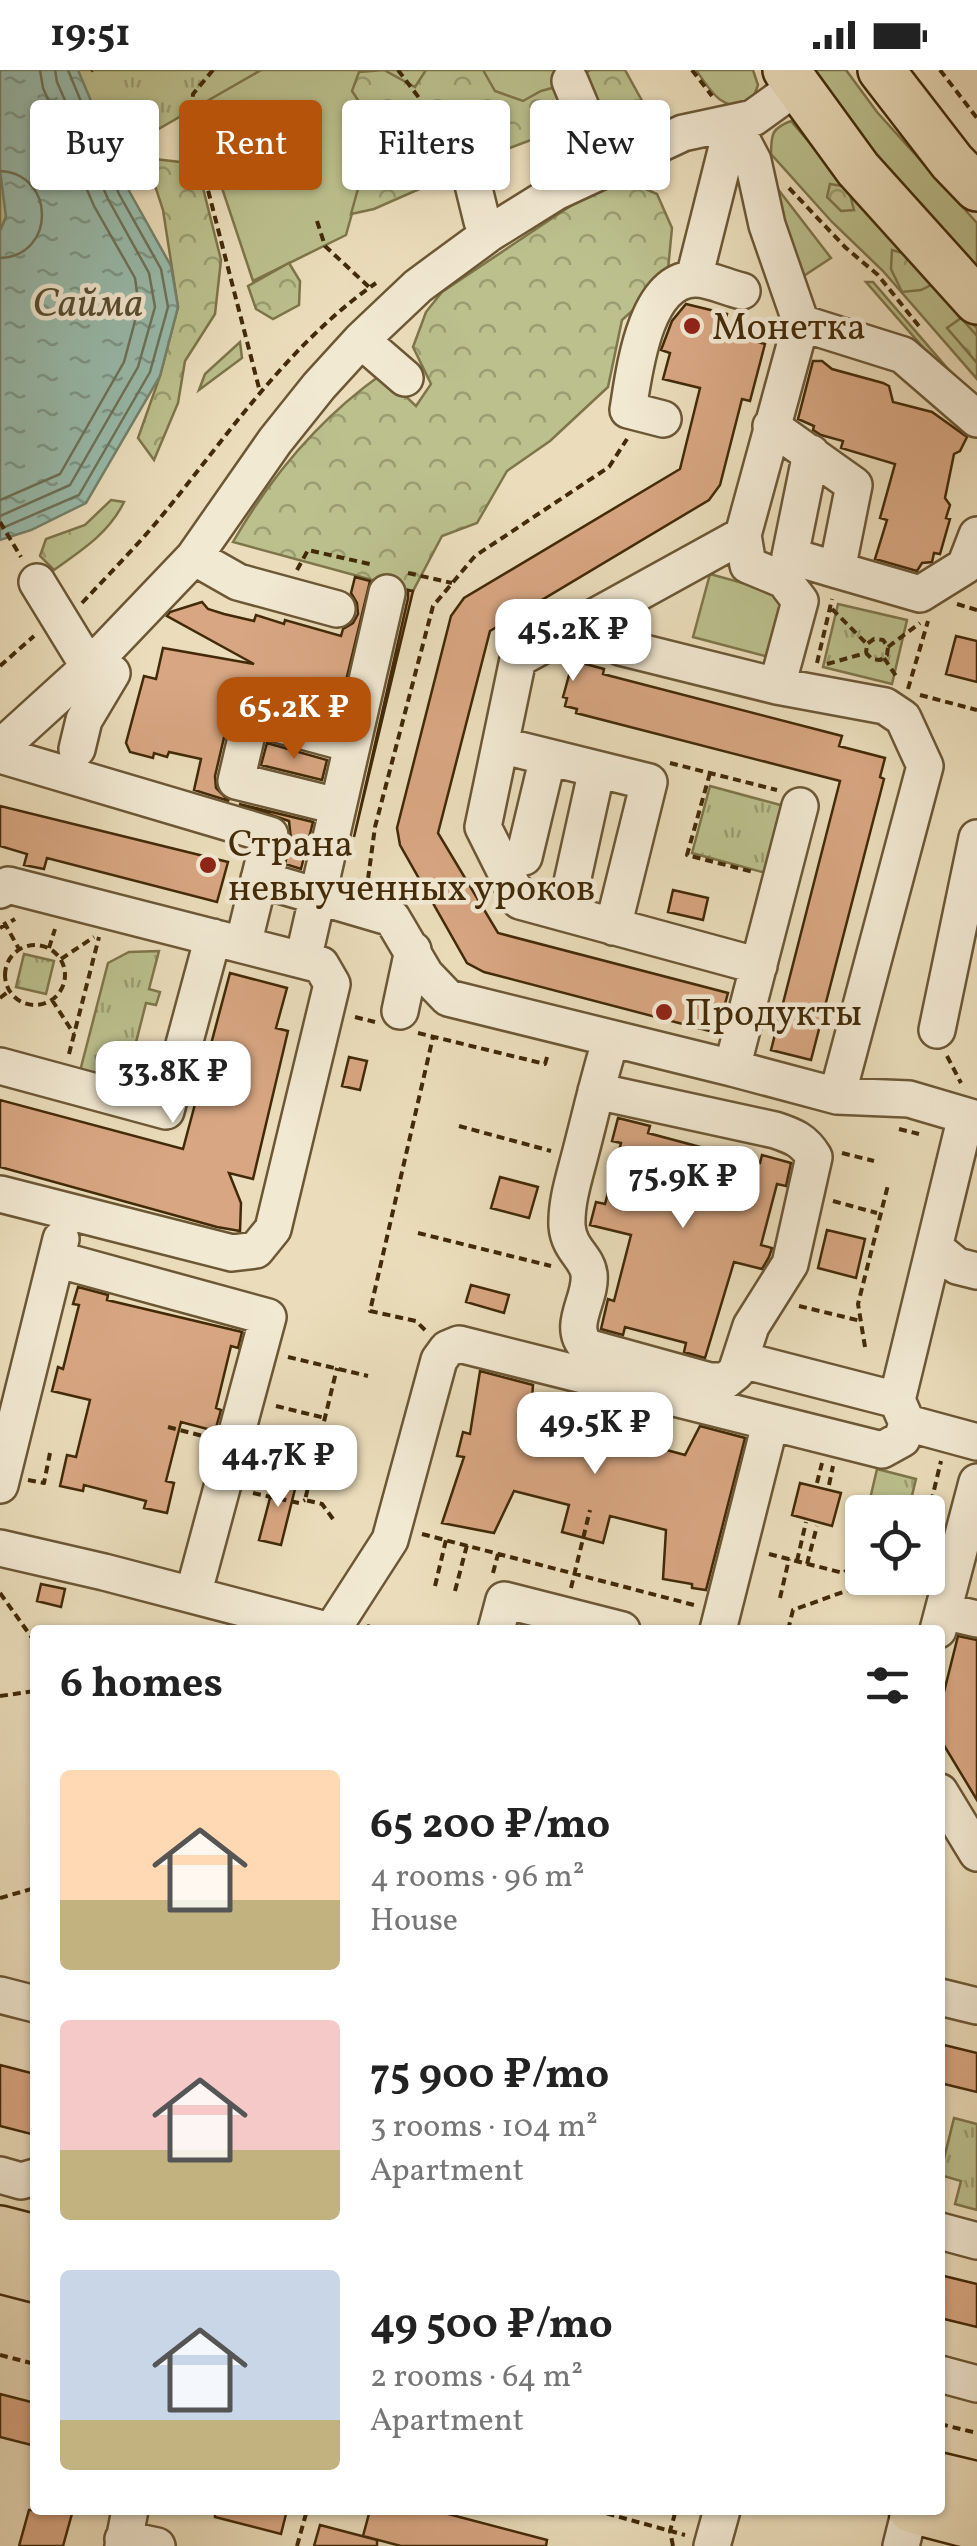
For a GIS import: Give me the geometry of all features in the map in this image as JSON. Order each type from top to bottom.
[{"type":"main road","points":[[881,70],[977,188]]},
{"type":"main road","points":[[791,78],[858,169],[977,300]]},
{"type":"main road","points":[[0,2229],[30,2237]]},
{"type":"main road","points":[[0,2270],[30,2278]]},
{"type":"main road","points":[[945,2477],[977,2486]]},
{"type":"main road","points":[[930,2515],[977,2527]]},
{"type":"street","points":[[670,138],[767,110],[791,78]]},
{"type":"street","points":[[570,81],[578,100]]},
{"type":"street","points":[[694,278],[733,123]]},
{"type":"street","points":[[733,123],[753,161],[767,225],[801,323],[743,534],[748,565],[784,580],[800,600],[777,686]]},
{"type":"street","points":[[474,190],[482,221],[490,232]]},
{"type":"street","points":[[302,960],[289,883],[270,835],[0,751],[48,704],[100,670],[194,557],[274,442],[361,340],[418,286],[490,232],[560,190]]},
{"type":"street","points":[[653,416],[628,410],[636,360],[650,316],[671,288],[694,278],[742,291]]},
{"type":"street","points":[[801,323],[903,356],[977,419]]},
{"type":"street","points":[[361,340],[405,378]]},
{"type":"street","points":[[772,426],[854,485],[837,570]]},
{"type":"street","points":[[812,453],[790,556],[920,594],[965,566],[977,535]]},
{"type":"street","points":[[743,534],[518,659],[482,827],[520,900],[760,966]]},
{"type":"street","points":[[194,557],[238,582],[337,610]]},
{"type":"street","points":[[0,1066],[166,1111],[228,941],[289,883],[337,806],[389,577]]},
{"type":"street","points":[[37,582],[100,670]]},
{"type":"street","points":[[620,647],[777,686],[885,706],[903,718],[925,766],[837,1096]]},
{"type":"street","points":[[48,704],[80,735],[100,670]]},
{"type":"street","points":[[337,806],[236,781],[251,717],[351,744]]},
{"type":"street","points":[[500,746],[649,782],[613,927]]},
{"type":"street","points":[[524,857],[548,757]]},
{"type":"street","points":[[572,882],[597,769]]},
{"type":"street","points":[[732,1068],[800,806]]},
{"type":"street","points":[[937,1030],[977,838]]},
{"type":"street","points":[[289,883],[392,918],[425,974],[448,998],[837,1096],[969,1108],[902,1411],[902,1439],[882,1450],[459,1344],[439,1360],[394,1526],[375,1568],[333,1625]]},
{"type":"street","points":[[0,890],[8,885],[322,965],[332,984],[274,1229],[256,1250],[232,1253],[0,1194]]},
{"type":"street","points":[[400,1011],[413,950]]},
{"type":"street","points":[[596,1090],[775,1130],[796,1137],[814,1157],[790,1264],[751,1326],[736,1372],[725,1381],[586,1346],[579,1339],[578,1324],[589,1276],[586,1265],[572,1249],[568,1204],[596,1090],[611,1039]]},
{"type":"street","points":[[14,1482],[67,1212]]},
{"type":"street","points":[[936,1248],[957,1266],[977,1272]]},
{"type":"street","points":[[56,1259],[268,1317],[193,1595]]},
{"type":"street","points":[[742,1360],[902,1411],[962,1438]]},
{"type":"street","points":[[720,1621],[770,1424]]},
{"type":"street","points":[[953,1620],[977,1482]]},
{"type":"street","points":[[0,1548],[310,1625]]},
{"type":"street","points":[[497,1625],[504,1600],[602,1625]]},
{"type":"street","points":[[945,1805],[977,1853]]},
{"type":"street","points":[[0,1995],[30,2003]]},
{"type":"street","points":[[945,1998],[977,2006]]},
{"type":"street","points":[[0,2175],[30,2178]]},
{"type":"street","points":[[945,2233],[977,2241]]},
{"type":"street","points":[[945,2375],[977,2384]]},
{"type":"street","points":[[901,2546],[910,2515]]},
{"type":"path","points":[[213,70],[193,94],[192,128],[260,392]]},
{"type":"path","points":[[398,70],[421,100]]},
{"type":"path","points":[[692,70],[733,123]]},
{"type":"path","points":[[940,70],[977,118]]},
{"type":"path","points":[[784,183],[846,248],[878,275],[933,343]]},
{"type":"path","points":[[317,222],[325,246],[369,288]]},
{"type":"path","points":[[0,666],[58,615],[80,605],[162,516],[260,392],[307,343],[385,276]]},
{"type":"path","points":[[364,910],[375,827],[433,606],[475,556],[609,466],[653,416]]},
{"type":"path","points":[[0,522],[37,582]]},
{"type":"path","points":[[286,596],[308,550],[389,577],[452,583]]},
{"type":"path","points":[[800,600],[831,608],[867,644]]},
{"type":"path","points":[[884,658],[888,646],[929,616],[907,692]]},
{"type":"path","points":[[867,644],[878,638],[888,646]]},
{"type":"path","points":[[866,653],[867,644]]},
{"type":"path","points":[[866,653],[876,660],[884,658]]},
{"type":"path","points":[[816,668],[866,653]]},
{"type":"path","points":[[884,658],[907,692],[977,710]]},
{"type":"path","points":[[710,773],[687,855],[782,880]]},
{"type":"path","points":[[0,914],[18,949]]},
{"type":"path","points":[[60,958],[100,933],[62,1083]]},
{"type":"path","points":[[34,944],[49,948],[60,958],[65,973],[62,989],[52,1000],[37,1005],[21,1002],[10,991],[4,976],[8,961],[18,949],[34,944]]},
{"type":"path","points":[[0,998],[10,991]]},
{"type":"path","points":[[52,1000],[74,1035]]},
{"type":"path","points":[[937,1030],[969,1108]]},
{"type":"path","points":[[434,1037],[370,1311],[416,1322],[448,1349]]},
{"type":"path","points":[[460,1126],[580,1158]]},
{"type":"path","points":[[865,1347],[858,1304],[888,1185]]},
{"type":"path","points":[[819,1198],[880,1213]]},
{"type":"path","points":[[418,1233],[589,1276]]},
{"type":"path","points":[[785,1302],[861,1321]]},
{"type":"path","points":[[260,1351],[368,1376]]},
{"type":"path","points":[[306,1500],[337,1368]]},
{"type":"path","points":[[247,1399],[325,1418]]},
{"type":"path","points":[[936,1495],[962,1438]]},
{"type":"path","points":[[14,1482],[44,1483],[50,1453]]},
{"type":"path","points":[[224,1486],[299,1503],[306,1500],[322,1504],[333,1519]]},
{"type":"path","points":[[572,1573],[590,1510]]},
{"type":"path","points":[[797,1561],[806,1522]]},
{"type":"path","points":[[394,1526],[572,1573],[720,1621]]},
{"type":"path","points":[[808,1564],[817,1526]]},
{"type":"path","points":[[435,1586],[446,1540]]},
{"type":"path","points":[[455,1590],[467,1546]]},
{"type":"path","points":[[763,1552],[845,1571]]},
{"type":"path","points":[[780,1598],[789,1559]]},
{"type":"path","points":[[789,1625],[793,1610],[845,1591]]},
{"type":"path","points":[[0,1592],[30,1635]]},
{"type":"path","points":[[0,1696],[30,1693]]},
{"type":"path","points":[[0,1898],[30,1889]]},
{"type":"path","points":[[0,2355],[30,2363]]},
{"type":"path","points":[[945,2425],[977,2433]]},
{"type":"path","points":[[297,2546],[306,2515]]},
{"type":"path","points":[[612,2515],[670,2531],[716,2533]]},
{"type":"path","points":[[672,2546],[670,2531],[675,2515]]},
{"type":"green space","points":[[0,70],[261,70],[209,100],[179,100],[179,117],[159,129],[159,100],[30,100],[30,190],[53,190],[6,217],[0,231]]},
{"type":"green space","points":[[261,70],[609,70],[574,89],[530,100],[530,104],[510,111],[510,100],[342,100],[342,190],[359,190],[346,235],[253,281],[223,190],[322,190],[322,100],[207,100]]},
{"type":"green space","points":[[384,70],[415,87],[426,70],[483,70],[495,91],[523,101],[541,91],[574,82],[590,70],[625,70],[642,100],[530,100],[530,140],[510,148],[510,100],[358,100],[352,91],[359,72]]},
{"type":"green space","points":[[696,70],[753,70],[758,85],[750,107],[724,102]]},
{"type":"green space","points":[[804,70],[846,70],[877,112],[977,223],[977,275],[919,219]]},
{"type":"green space","points":[[791,121],[931,285],[977,328],[977,379],[883,271],[771,154],[774,133]]},
{"type":"green space","points":[[159,160],[179,162],[179,190],[204,190],[221,260],[215,314],[185,361],[178,403],[154,460],[138,438],[178,307],[156,190]]},
{"type":"green space","points":[[774,184],[831,258],[802,277],[769,187]]},
{"type":"green space","points":[[830,184],[848,187],[854,210],[841,211],[827,197]]},
{"type":"green space","points":[[358,190],[417,190],[374,209],[351,214]]},
{"type":"green space","points":[[600,190],[648,190],[657,194],[672,228],[667,280],[622,320],[608,387],[550,441],[507,471],[477,523],[442,536],[413,591],[233,542],[298,450],[359,391],[382,374],[416,406],[431,384],[413,347],[426,312],[442,292]]},
{"type":"green space","points":[[892,250],[906,254],[931,285],[902,292],[891,269]]},
{"type":"green space","points":[[289,263],[300,281],[299,305],[273,319],[256,309],[248,286]]},
{"type":"green space","points":[[866,282],[873,282],[955,377],[977,395],[977,403],[955,384]]},
{"type":"green space","points":[[961,318],[977,336],[977,363],[947,328]]},
{"type":"green space","points":[[240,342],[242,358],[199,390],[205,374]]},
{"type":"green space","points":[[111,500],[124,502],[111,523],[84,548],[54,570],[40,556],[46,539],[85,525]]},
{"type":"green space","points":[[710,574],[793,597],[776,659],[693,637]]},
{"type":"green space","points":[[838,604],[907,620],[892,684],[823,667]]},
{"type":"green space","points":[[710,786],[784,806],[766,873],[692,853]]},
{"type":"green space","points":[[159,951],[149,989],[160,992],[156,1005],[146,1003],[131,1062],[143,1066],[139,1080],[127,1078],[125,1086],[79,1075],[108,963],[129,952]]},
{"type":"green space","points":[[24,954],[54,961],[46,994],[16,987]]},
{"type":"green space","points":[[877,1469],[916,1479],[912,1495],[871,1495]]},
{"type":"green space","points":[[954,2118],[977,2124],[977,2210],[955,2204],[961,2181],[945,2176],[945,2155]]},
{"type":"water","name":"Сайма","points":[[0,70],[78,70],[91,100],[30,100],[30,190],[129,190],[171,266],[178,307],[160,376],[86,503],[31,530],[0,540],[0,231],[6,217],[0,170]]},
{"type":"building","points":[[686,304],[727,314],[723,333],[765,344],[750,401],[742,399],[720,485],[709,500],[490,631],[438,833],[498,933],[728,993],[717,1033],[484,972],[467,963],[400,845],[397,828],[451,616],[464,598],[680,469],[700,388],[663,379],[670,353],[661,350],[672,321]]},
{"type":"building","points":[[813,361],[883,383],[889,386],[893,402],[932,412],[967,437],[954,454],[945,498],[950,505],[946,518],[950,519],[940,554],[934,553],[932,562],[922,563],[917,571],[875,559],[887,520],[880,518],[895,464],[841,448],[843,441],[821,435],[813,430],[814,426],[798,419]]},
{"type":"building","points":[[355,577],[370,581],[337,718],[257,696],[246,696],[236,702],[230,712],[215,776],[216,788],[229,801],[194,790],[201,759],[169,752],[167,757],[154,753],[153,758],[130,752],[126,743],[144,676],[156,679],[163,648],[254,664],[167,616],[170,612],[202,602],[208,609],[224,614],[254,621],[256,615],[284,624],[285,620],[341,636],[358,614],[351,593]]},
{"type":"building","points":[[408,590],[413,591],[354,837],[408,598]]},
{"type":"building","points":[[956,636],[977,641],[977,682],[946,674]]},
{"type":"building","points":[[578,662],[604,669],[603,674],[842,736],[839,746],[885,758],[880,777],[884,779],[811,1060],[771,1050],[840,781],[576,713],[577,709],[565,706],[567,698],[563,697],[571,668],[576,669]]},
{"type":"building","points":[[267,743],[327,760],[322,780],[261,765]]},
{"type":"building","points":[[239,804],[313,822],[301,869],[285,864],[291,839],[289,821]]},
{"type":"building","points":[[0,806],[228,862],[217,902],[47,858],[44,869],[24,865],[27,854],[0,846]]},
{"type":"building","points":[[673,890],[708,898],[703,920],[668,912]]},
{"type":"building","points":[[230,973],[287,988],[276,1028],[288,1031],[253,1179],[229,1173],[241,1203],[240,1231],[0,1167],[0,1100],[183,1149]]},
{"type":"building","points":[[349,1057],[367,1061],[360,1090],[342,1086]]},
{"type":"building","points":[[618,1118],[650,1126],[648,1133],[760,1163],[762,1155],[791,1163],[786,1186],[777,1184],[761,1245],[772,1248],[769,1257],[762,1269],[734,1262],[705,1358],[684,1352],[686,1343],[625,1327],[623,1335],[601,1329],[608,1299],[614,1301],[631,1235],[590,1225],[596,1202],[605,1204],[621,1143],[612,1141]]},
{"type":"building","points":[[500,1177],[538,1187],[529,1218],[491,1208]]},
{"type":"building","points":[[827,1230],[865,1239],[856,1278],[818,1268]]},
{"type":"building","points":[[471,1285],[509,1295],[504,1313],[466,1302]]},
{"type":"building","points":[[78,1287],[108,1295],[107,1300],[242,1332],[238,1348],[231,1346],[216,1408],[221,1410],[215,1431],[181,1422],[166,1481],[174,1483],[167,1513],[144,1508],[146,1501],[84,1485],[83,1491],[60,1486],[67,1455],[76,1457],[90,1400],[52,1391],[58,1367],[63,1369],[79,1305],[73,1304]]},
{"type":"building","points":[[480,1371],[533,1385],[530,1427],[567,1437],[574,1407],[641,1424],[637,1442],[685,1455],[700,1426],[745,1438],[706,1590],[663,1579],[666,1530],[610,1516],[603,1543],[562,1532],[569,1505],[514,1491],[494,1533],[442,1523],[464,1457],[457,1456],[463,1432],[470,1434]]},
{"type":"building","points":[[276,1475],[297,1481],[281,1545],[259,1540]]},
{"type":"building","points":[[800,1483],[841,1493],[832,1526],[792,1515]]},
{"type":"building","points":[[41,1584],[65,1589],[61,1607],[37,1601]]},
{"type":"building","points":[[958,1636],[977,1640],[977,1800],[945,1747],[945,1688]]},
{"type":"building","points":[[945,2045],[977,2053],[977,2092],[945,2084]]},
{"type":"building","points":[[0,2065],[30,2073],[30,2134],[0,2126]]},
{"type":"building","points":[[945,2276],[977,2284],[977,2327],[945,2319]]},
{"type":"building","points":[[0,2394],[30,2402],[30,2445],[0,2437]]},
{"type":"building","points":[[29,2510],[30,2515],[72,2515],[63,2546],[19,2546]]},
{"type":"building","points":[[215,2515],[286,2515],[281,2534]]},
{"type":"building","points":[[369,2515],[452,2515],[547,2540],[546,2546],[401,2546],[363,2536]]},
{"type":"building","points":[[320,2525],[377,2540],[377,2546],[314,2546]]},
{"type":"place","name":"Монетка","points":[[692,326]]},
{"type":"place","name":"Страна невыученных уроков","points":[[208,865]]},
{"type":"place","name":"Продукты","points":[[664,1012]]}]
